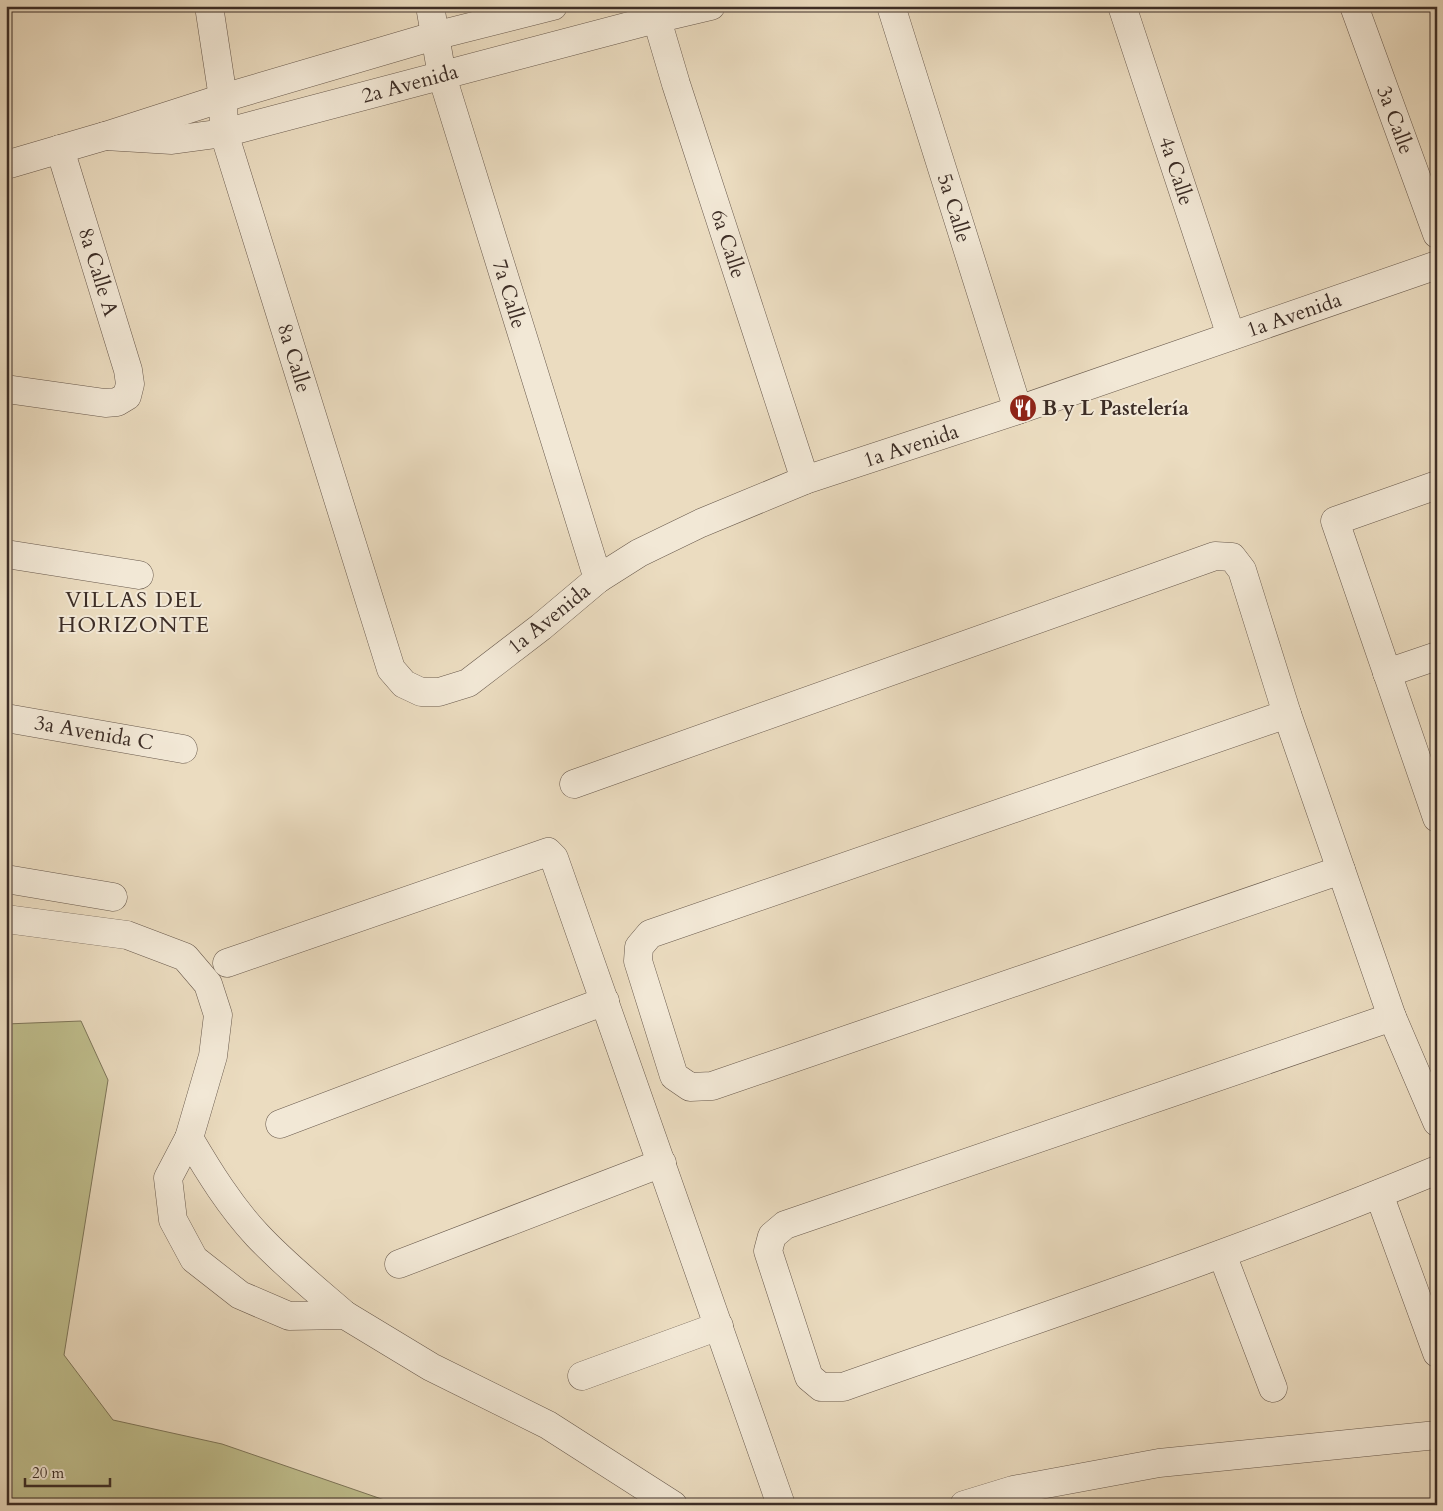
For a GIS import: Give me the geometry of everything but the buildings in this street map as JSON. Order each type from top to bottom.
[{"type":"street","name":"8a Calle","points":[[209,6],[223,98],[224,133],[391,669],[404,684],[421,692]]},
{"type":"street","name":"7a Calle","points":[[430,6],[442,76],[598,579]]},
{"type":"street","name":"2a Avenida","points":[[6,165],[223,98],[434,36],[553,6]]},
{"type":"street","name":"2a Avenida","points":[[105,136],[172,140],[224,133],[442,76],[654,13],[711,6]]},
{"type":"street","name":"5a Calle","points":[[891,6],[1018,410]]},
{"type":"street","name":"4a Calle","points":[[1122,6],[1231,336]]},
{"type":"street","name":"3a Calle","points":[[1354,6],[1437,234]]},
{"type":"street","name":"6a Calle","points":[[654,13],[805,480]]},
{"type":"street","name":"8a Calle A","points":[[6,389],[105,404],[118,402],[127,396],[130,384],[128,370],[60,149]]},
{"type":"street","name":"1a Avenida","points":[[421,692],[439,692],[468,683],[542,627],[598,579],[639,553],[701,523],[805,480],[1018,410],[1437,265]]},
{"type":"street","points":[[1437,485],[1334,521],[1437,818]]},
{"type":"street","points":[[6,554],[139,575]]},
{"type":"street","points":[[574,784],[1215,556],[1232,557],[1242,570],[1286,714],[1392,1017],[1437,1122]]},
{"type":"street","points":[[1387,673],[1437,656]]},
{"type":"street","points":[[1286,714],[650,934],[639,947],[638,961],[674,1076],[690,1087],[712,1086],[1341,870]]},
{"type":"street","name":"3a Avenida C","points":[[6,718],[183,749]]},
{"type":"street","points":[[228,963],[548,852],[554,858],[782,1505]]},
{"type":"street","points":[[6,879],[113,897]]},
{"type":"street","points":[[6,919],[127,935],[184,957],[208,984],[218,1016],[213,1056],[189,1138],[168,1178],[173,1220],[194,1259],[240,1295],[289,1316],[345,1315]]},
{"type":"street","points":[[280,1124],[604,1001]]},
{"type":"street","points":[[1392,1017],[785,1225],[772,1236],[768,1251],[809,1377],[820,1387],[843,1387],[1222,1254],[1437,1170]]},
{"type":"street","points":[[189,1138],[215,1181],[257,1235],[286,1264],[345,1315],[431,1367],[548,1426],[673,1505]]},
{"type":"street","points":[[399,1264],[662,1163]]},
{"type":"street","points":[[1379,1194],[1437,1352]]},
{"type":"street","points":[[1222,1254],[1273,1388]]},
{"type":"street","points":[[582,1376],[719,1326]]},
{"type":"street","points":[[964,1505],[1013,1490],[1159,1463],[1437,1434]]},
{"type":"shaded area","points":[[81,1021],[108,1080],[64,1355],[113,1420],[222,1444],[399,1505],[6,1505],[6,1024]]},
{"type":"place","name":"B y L Pastelería","points":[[1023,408]]},
{"type":"district","name":"VILLAS DEL HORIZONTE","points":[[134,612]]}]
